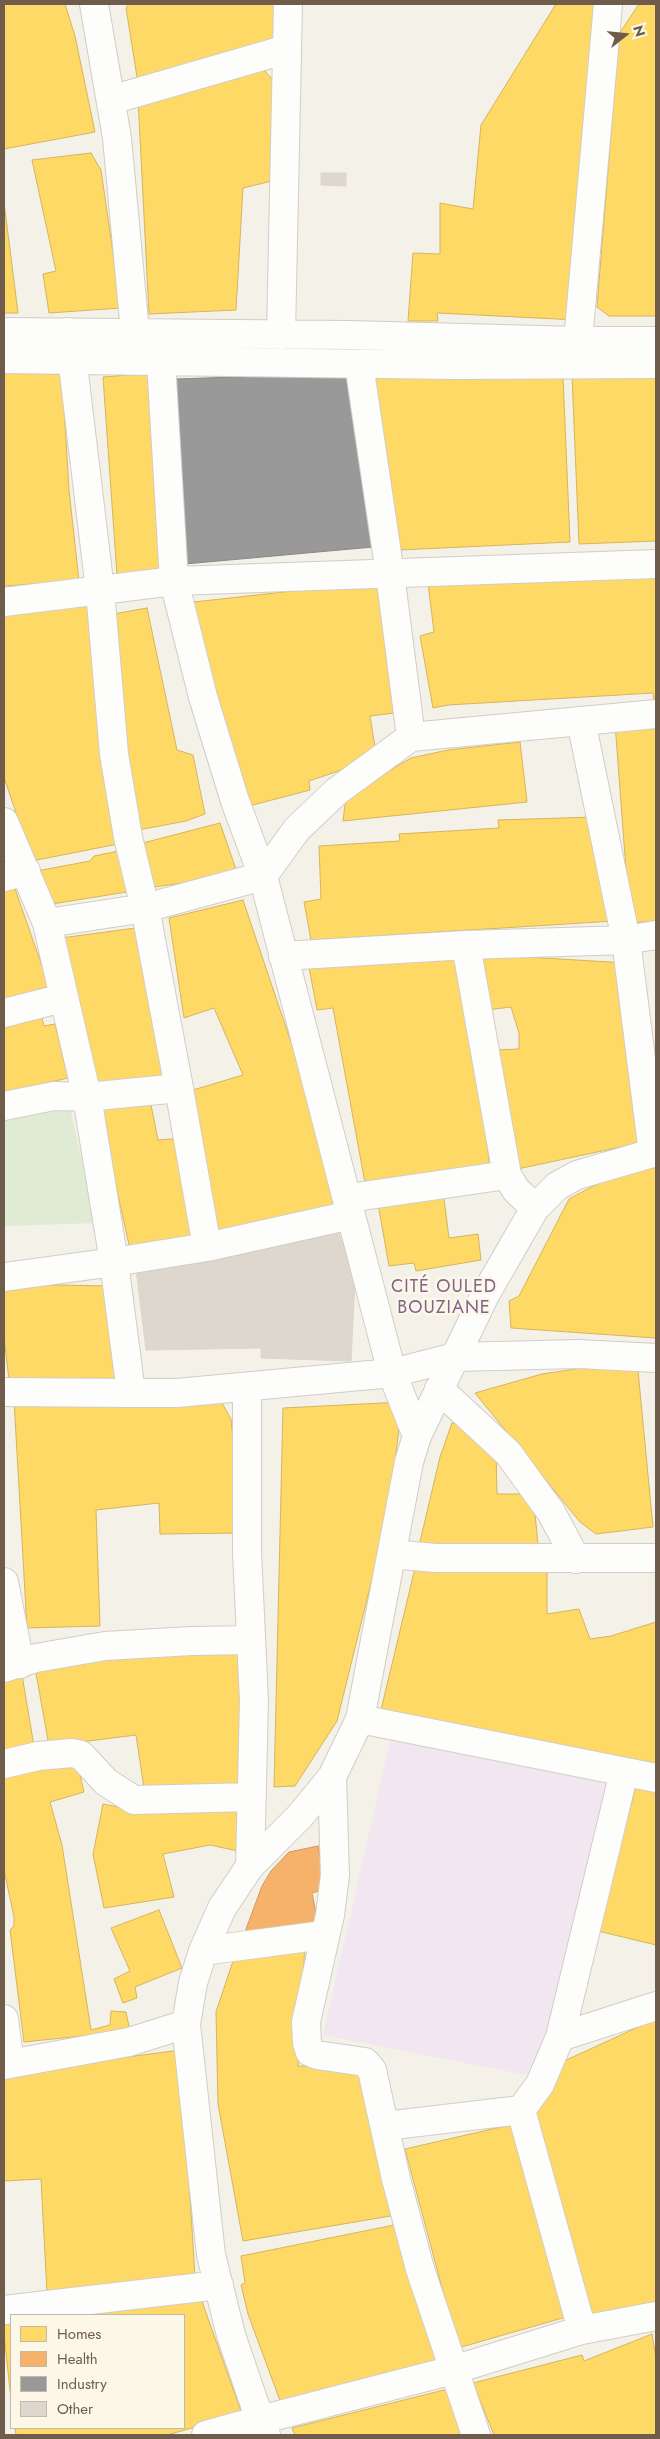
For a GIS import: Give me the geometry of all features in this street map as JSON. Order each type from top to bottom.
[{"type":"street","points":[[94,4],[117,138],[135,332]]},
{"type":"street","points":[[281,335],[288,4]]},
{"type":"street","points":[[578,342],[608,4]]},
{"type":"street","points":[[111,100],[287,49]]},
{"type":"street","points":[[4,332],[161,361],[359,364],[656,364]]},
{"type":"street","points":[[4,359],[135,332],[281,335],[349,334],[578,342],[656,341]]},
{"type":"street","points":[[70,345],[100,590],[114,754],[128,837],[145,908],[179,1088],[207,1247]]},
{"type":"street","points":[[161,361],[174,582],[203,697],[235,801],[263,876],[392,1373],[417,1436]]},
{"type":"street","points":[[359,364],[390,574],[411,737]]},
{"type":"street","points":[[4,602],[174,582],[656,564]]},
{"type":"street","points":[[47,923],[145,908],[263,876],[298,829],[337,790],[411,737],[656,714]]},
{"type":"street","points":[[263,2428],[231,2335],[211,2255],[186,2024],[193,1983],[203,1951],[222,1908],[250,1866],[300,1816],[332,1777],[360,1719],[402,1495],[417,1436],[485,1295],[535,1208],[557,1186],[577,1176],[655,1153],[626,940],[581,721]]},
{"type":"street","points":[[4,822],[15,874],[47,923],[87,1096],[114,1262],[131,1393]]},
{"type":"street","points":[[283,956],[466,945],[626,940],[656,935]]},
{"type":"street","points":[[466,945],[507,1175],[516,1190],[535,1208]]},
{"type":"street","points":[[4,1013],[63,998]]},
{"type":"street","points":[[4,1106],[54,1096],[87,1096],[179,1088]]},
{"type":"street","points":[[4,1277],[207,1247],[350,1207],[507,1175]]},
{"type":"street","points":[[4,1392],[177,1393],[392,1373],[454,1358],[579,1354],[656,1358]]},
{"type":"street","points":[[247,1387],[247,1552],[254,1701],[250,1866]]},
{"type":"street","points":[[439,1389],[508,1454],[551,1512],[576,1560]]},
{"type":"street","points":[[392,1554],[435,1558],[576,1560],[656,1558]]},
{"type":"street","points":[[4,1588],[12,1666],[36,1658],[105,1646],[251,1640]]},
{"type":"street","points":[[360,1719],[656,1778]]},
{"type":"street","points":[[4,1764],[38,1756],[72,1753],[81,1755],[106,1782],[134,1800],[252,1797]]},
{"type":"street","points":[[385,2126],[521,2110],[544,2077],[560,2037],[624,1772]]},
{"type":"street","points":[[332,1777],[334,1875],[330,1915],[306,2022],[310,2052],[317,2055],[354,2059],[365,2062],[370,2066],[396,2180],[420,2269],[476,2435]]},
{"type":"street","points":[[203,1951],[292,1941],[324,1935]]},
{"type":"street","points":[[560,2037],[656,2006]]},
{"type":"street","points":[[4,2019],[7,2064],[129,2042],[186,2024]]},
{"type":"street","points":[[521,2110],[582,2330]]},
{"type":"street","points":[[4,2310],[219,2285]]},
{"type":"street","points":[[206,2435],[263,2428],[582,2330],[656,2316]]},
{"type":"shaded area","points":[[392,1733],[608,1784],[542,2078],[323,2035]]},
{"type":"green space","points":[[58,1100],[71,1112],[96,1223],[4,1226],[4,1115]]},
{"type":"building: Homes","points":[[4,4],[65,4],[75,36],[95,132],[4,149]]},
{"type":"building: Homes","points":[[129,4],[275,4],[275,43],[138,83],[126,8]]},
{"type":"building: Homes","points":[[556,4],[594,4],[577,320],[437,313],[438,321],[408,321],[413,253],[440,254],[440,203],[473,209],[481,125]]},
{"type":"building: Homes","points":[[639,4],[656,4],[656,316],[609,316],[597,307],[619,34]]},
{"type":"building: Homes","points":[[260,65],[276,84],[276,180],[243,188],[236,310],[149,314],[138,98]]},
{"type":"building: Homes","points":[[91,153],[101,170],[121,308],[49,313],[43,274],[56,271],[32,160]]},
{"type":"building: Homes","points":[[4,202],[18,313],[4,313]]},
{"type":"building: Homes","points":[[4,373],[62,374],[69,490],[79,581],[4,586]]},
{"type":"building: Homes","points":[[152,373],[168,570],[117,575],[103,377]]},
{"type":"building: Homes","points":[[410,375],[563,376],[570,542],[399,550],[373,379]]},
{"type":"building: Homes","points":[[572,375],[656,376],[656,541],[579,544]]},
{"type":"building: Homes","points":[[656,571],[656,700],[654,700],[653,693],[448,705],[433,708],[420,636],[434,632],[428,583]]},
{"type":"building: Homes","points":[[382,581],[403,712],[370,716],[375,747],[368,761],[309,781],[310,790],[249,806],[185,603]]},
{"type":"building: Homes","points":[[90,603],[123,843],[32,861],[4,777],[4,613]]},
{"type":"building: Homes","points":[[147,608],[177,750],[193,755],[205,814],[186,821],[133,831],[108,615]]},
{"type":"building: Homes","points":[[656,721],[656,921],[630,923],[615,723]]},
{"type":"building: Homes","points":[[520,742],[527,802],[343,821],[346,796],[411,758],[448,750]]},
{"type":"building: Homes","points":[[594,817],[614,921],[311,940],[304,902],[321,899],[319,846],[400,841],[399,834],[499,828],[498,820]]},
{"type":"building: Homes","points":[[220,823],[238,875],[147,888],[139,844]]},
{"type":"building: Homes","points":[[124,850],[133,891],[46,905],[37,871],[90,861],[94,856]]},
{"type":"building: Homes","points":[[13,883],[49,986],[4,1001],[4,886]]},
{"type":"building: Homes","points":[[243,900],[297,1060],[336,1207],[213,1238],[193,1090],[243,1075],[214,1008],[184,1018],[169,918]]},
{"type":"building: Homes","points":[[143,927],[175,1076],[95,1085],[61,938]]},
{"type":"building: Homes","points":[[462,952],[490,1167],[365,1183],[333,1008],[317,1010],[308,962]]},
{"type":"building: Homes","points":[[478,954],[626,963],[639,1143],[513,1170],[496,1050],[519,1049],[519,1033],[511,1007],[487,1010]]},
{"type":"building: Homes","points":[[41,1013],[44,1026],[55,1024],[68,1078],[4,1093],[4,1023]]},
{"type":"building: Homes","points":[[149,1095],[158,1140],[183,1138],[191,1240],[130,1249],[98,1106]]},
{"type":"building: Homes","points":[[656,1164],[656,1338],[511,1328],[509,1301],[519,1296],[569,1199],[608,1178]]},
{"type":"building: Homes","points":[[443,1191],[449,1238],[478,1234],[481,1260],[416,1271],[414,1263],[389,1266],[377,1198]]},
{"type":"building: Homes","points":[[4,1284],[113,1286],[117,1379],[9,1380],[4,1337]]},
{"type":"building: Homes","points":[[637,1360],[653,1527],[596,1534],[580,1522],[475,1393],[542,1374]]},
{"type":"building: Homes","points":[[14,1400],[222,1403],[231,1419],[242,1533],[160,1534],[159,1503],[96,1510],[100,1626],[27,1628]]},
{"type":"building: Homes","points":[[402,1402],[390,1506],[337,1721],[295,1786],[274,1787],[283,1408]]},
{"type":"building: Homes","points":[[452,1423],[477,1429],[496,1451],[497,1494],[533,1494],[538,1544],[418,1550],[440,1457]]},
{"type":"building: Homes","points":[[416,1564],[547,1569],[547,1614],[579,1609],[590,1639],[611,1636],[656,1622],[656,1769],[381,1710]]},
{"type":"building: Homes","points":[[244,1645],[244,1786],[144,1788],[136,1735],[49,1746],[34,1662]]},
{"type":"building: Homes","points":[[21,1669],[35,1752],[4,1759],[4,1673]]},
{"type":"building: Homes","points":[[75,1754],[84,1792],[50,1802],[62,1845],[91,2030],[110,2025],[111,2011],[126,2012],[130,2031],[24,2042],[10,1930],[14,1926],[14,1917],[4,1870],[4,1766]]},
{"type":"building: Homes","points":[[636,1786],[656,1790],[656,1945],[598,1931]]},
{"type":"building: Homes","points":[[244,1803],[238,1851],[210,1845],[163,1854],[174,1897],[104,1908],[93,1854],[103,1804],[133,1810]]},
{"type":"building: Homes","points":[[159,1910],[182,1968],[135,1987],[137,1998],[123,2003],[114,1979],[130,1971],[111,1928]]},
{"type":"building: Homes","points":[[305,1944],[298,2066],[367,2067],[402,2214],[243,2241],[218,2104],[216,2012],[235,1955]]},
{"type":"building: Homes","points":[[656,2019],[656,2305],[584,2323],[533,2113],[553,2066]]},
{"type":"building: Homes","points":[[181,2050],[195,2277],[47,2293],[41,2179],[4,2181],[4,2073]]},
{"type":"building: Homes","points":[[523,2122],[573,2315],[458,2348],[405,2149]]},
{"type":"building: Homes","points":[[404,2223],[444,2362],[282,2406],[248,2314],[241,2285],[245,2283],[241,2256]]},
{"type":"building: Homes","points":[[199,2293],[242,2414],[167,2435],[16,2435],[15,2429],[185,2429],[185,2314],[13,2314]]},
{"type":"building: Homes","points":[[10,2314],[10,2390],[4,2335],[4,2315]]},
{"type":"building: Homes","points":[[652,2334],[656,2358],[656,2435],[494,2435],[473,2383],[582,2355],[584,2361]]},
{"type":"building: Homes","points":[[448,2389],[465,2435],[295,2435],[292,2428]]},
{"type":"building: Health","points":[[318,1846],[326,1889],[312,1893],[319,1928],[249,1939],[246,1929],[262,1886],[271,1871],[289,1852]]},
{"type":"building: Industry","points":[[356,373],[384,546],[185,564],[175,379]]},
{"type":"building: Other","points":[[321,173],[346,173],[346,186],[321,185]]},
{"type":"building: Other","points":[[337,1227],[355,1281],[351,1361],[261,1358],[261,1348],[146,1350],[136,1269]]},
{"type":"district","name":"CITÉ OULED BOUZIANE","points":[[444,1298]]}]
